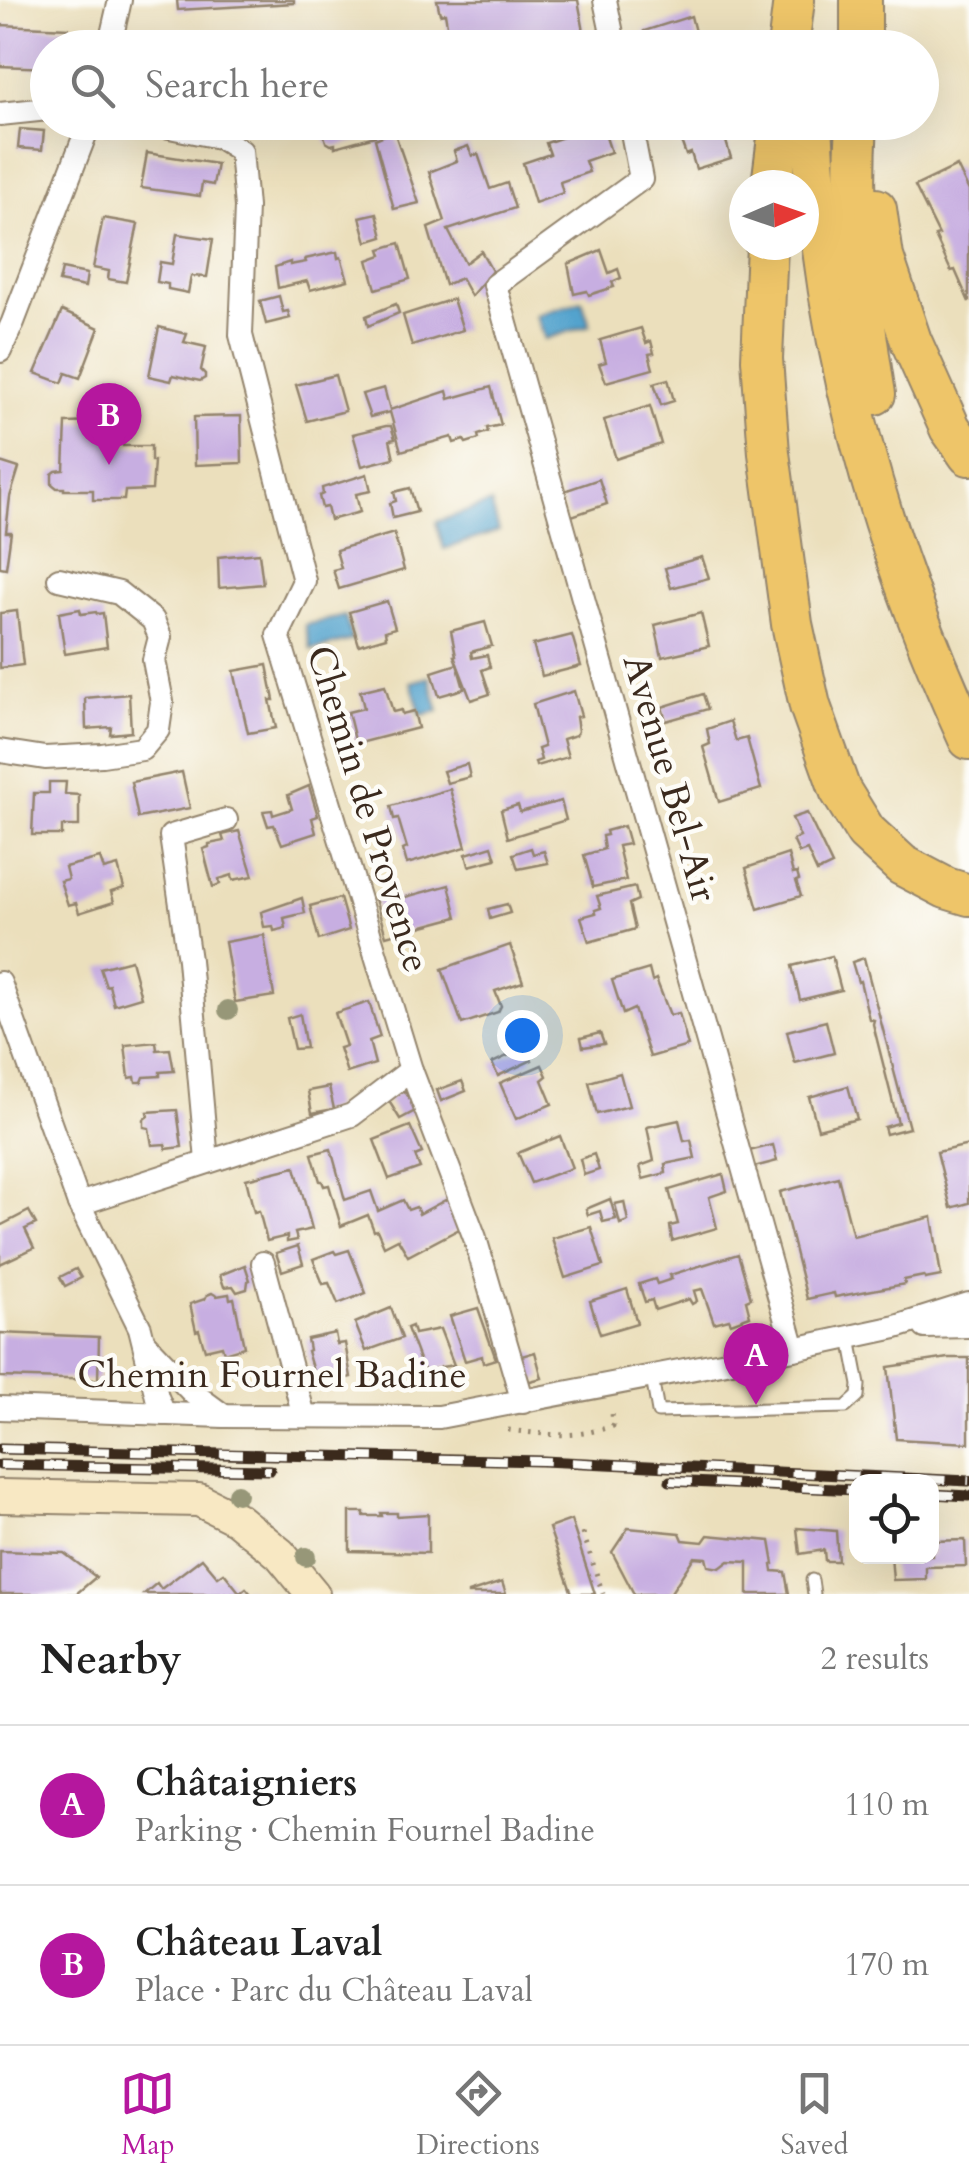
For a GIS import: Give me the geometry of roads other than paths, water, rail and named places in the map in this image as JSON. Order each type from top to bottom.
[{"type":"highway","points":[[790,30],[794,0]]},
{"type":"highway","points":[[805,0],[808,30]]},
{"type":"highway","points":[[861,30],[862,0]]},
{"type":"highway","points":[[774,170],[778,140]]},
{"type":"highway","points":[[813,140],[822,251],[833,321],[858,428],[890,540],[940,677],[969,739]]},
{"type":"highway","points":[[856,140],[857,263],[881,426],[909,533],[969,698]]},
{"type":"highway","points":[[868,140],[883,258],[911,341],[950,428],[969,455]]},
{"type":"highway","points":[[766,260],[762,359],[768,453],[792,624],[810,706],[840,790],[866,832],[902,865],[946,888],[969,895]]},
{"type":"main road","points":[[0,1496],[198,1500],[237,1520],[280,1554],[313,1594]]},
{"type":"street","points":[[113,30],[120,0]]},
{"type":"street","points":[[605,0],[611,30]]},
{"type":"street","points":[[0,114],[30,110]]},
{"type":"street","points":[[0,350],[83,140]]},
{"type":"street","name":"Chemin de Provence","points":[[223,140],[241,151],[246,207],[241,335],[304,580],[278,635],[411,1070],[475,1238],[522,1402]]},
{"type":"street","name":"Avenue Bel-Air","points":[[633,140],[641,179],[495,284],[794,1350]]},
{"type":"street","points":[[0,751],[44,758],[102,755],[142,749],[158,730],[162,702],[154,660],[160,637],[153,620],[119,593],[59,579]]},
{"type":"street","points":[[207,1161],[189,960],[171,836],[226,820]]},
{"type":"street","points":[[0,983],[79,1204],[140,1328],[164,1414]]},
{"type":"street","points":[[79,1204],[352,1115],[411,1070]]},
{"type":"street","points":[[263,1263],[304,1416]]},
{"type":"street","name":"Chemin Fournel Badine","points":[[0,1408],[224,1416],[439,1416],[653,1387],[896,1327],[969,1304]]},
{"type":"street","name":"Chemin Fournel Badine","points":[[896,1327],[969,1326]]},
{"type":"street","points":[[142,1341],[194,1394],[224,1416]]},
{"type":"lane","points":[[653,1387],[658,1412],[846,1407],[858,1396],[850,1338]]},
{"type":"water","points":[[582,301],[590,325],[545,339],[536,315]]},
{"type":"water","points":[[491,503],[499,531],[444,549],[436,522]]},
{"type":"water","points":[[345,616],[352,640],[311,650],[305,625]]},
{"type":"water","points":[[429,677],[439,711],[421,715],[411,682]]},
{"type":"railway","points":[[0,1449],[543,1461],[969,1481]]},
{"type":"railway","points":[[0,1465],[270,1470]]},
{"type":"railway","points":[[670,1481],[849,1490]]},
{"type":"railway","points":[[939,1494],[969,1496]]},
{"type":"place","name":"Château Laval","points":[[109,465]]},
{"type":"place","name":"Châtaigniers","points":[[756,1405]]}]
